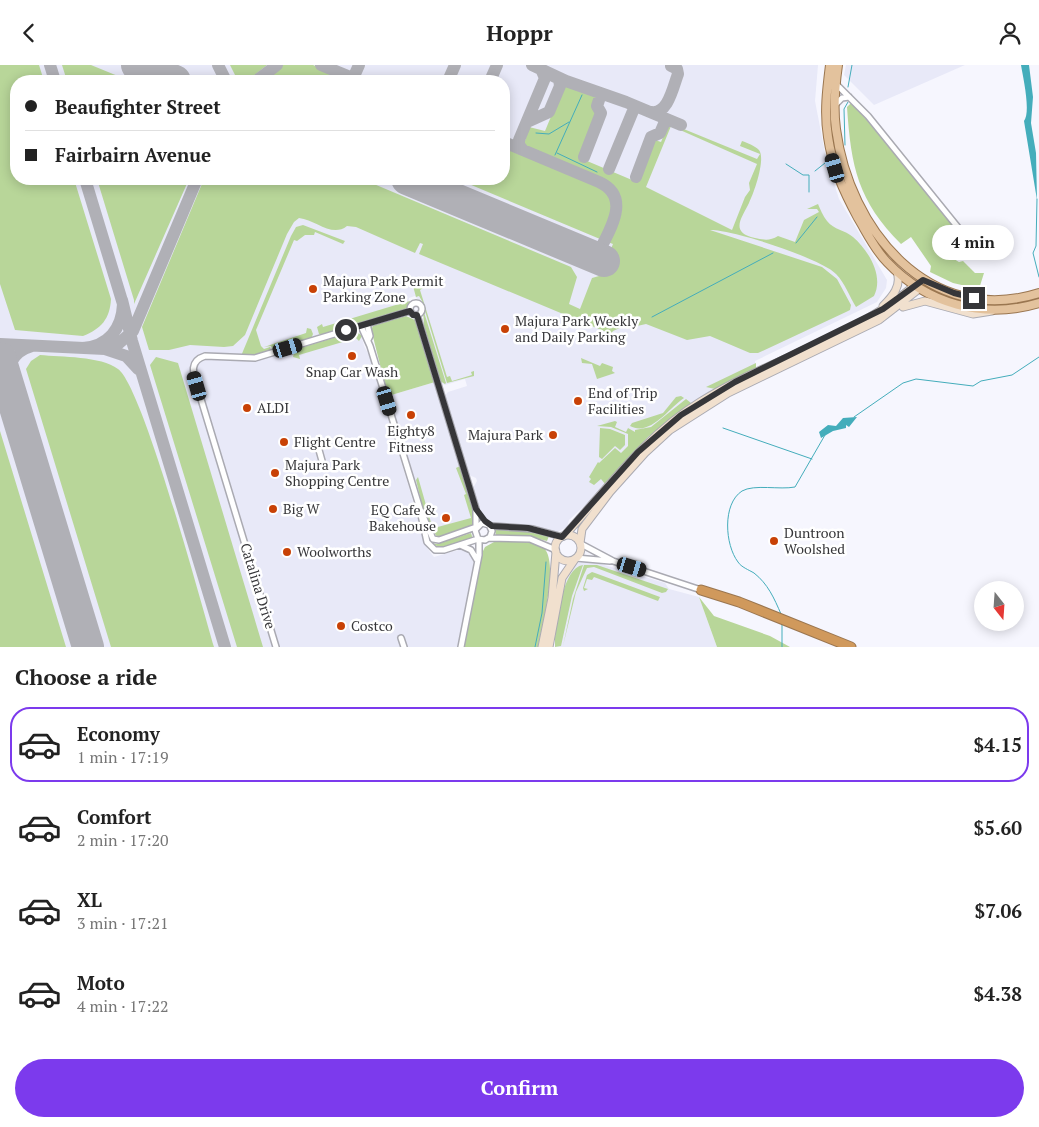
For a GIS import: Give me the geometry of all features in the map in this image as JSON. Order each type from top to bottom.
[{"type":"highway","points":[[701,590],[739,602],[851,647]]},
{"type":"main road","points":[[830,65],[826,122],[831,155],[850,203],[872,242],[897,272],[916,288],[958,305],[997,310]]},
{"type":"main road","points":[[838,65],[834,106],[838,143],[853,193],[891,253],[924,281],[954,293],[974,298],[1000,300],[1035,294]]},
{"type":"main road","points":[[878,317],[894,294],[898,282],[897,272]]},
{"type":"main road","points":[[549,647],[562,578],[581,552],[582,529],[610,492],[655,443],[688,417],[728,393],[878,317],[924,281]]},
{"type":"main road","points":[[542,647],[552,597],[557,542],[638,452],[681,415],[735,382],[903,306],[919,302],[930,302],[973,314],[1037,304]]},
{"type":"main road","points":[[564,536],[574,536],[580,543]]},
{"type":"main road","points":[[556,551],[564,560],[575,559]]},
{"type":"street","points":[[836,82],[839,89],[868,116],[973,246]]},
{"type":"street","points":[[834,106],[842,98],[848,97]]},
{"type":"street","points":[[410,311],[412,305],[418,304],[422,310],[417,315]]},
{"type":"street","points":[[410,311],[413,315],[417,315]]},
{"type":"street","points":[[410,311],[363,325],[365,338],[368,341],[420,509],[426,536],[431,547],[442,550],[479,539],[530,539],[556,551]]},
{"type":"street","points":[[417,315],[476,509],[475,533],[479,539],[479,555],[461,647]]},
{"type":"street","name":"Catalina Drive","points":[[276,647],[193,372],[194,365],[197,360],[205,356],[255,358],[363,325]]},
{"type":"street","points":[[319,450],[324,468]]},
{"type":"street","points":[[420,509],[435,540],[476,527],[482,523],[536,529],[564,536]]},
{"type":"street","points":[[476,509],[492,531],[479,555]]},
{"type":"street","points":[[580,543],[613,561],[668,578],[672,583],[701,590]]},
{"type":"street","points":[[459,545],[473,552],[477,564]]},
{"type":"street","points":[[575,559],[613,561]]},
{"type":"street","points":[[401,638],[404,647]]},
{"type":"shaded area","points":[[0,65],[818,65],[815,101],[826,158],[839,199],[887,280],[886,288],[877,302],[755,361],[756,369],[706,394],[672,417],[628,457],[593,498],[569,520],[567,527],[557,532],[529,525],[492,524],[482,516],[473,488],[477,481],[476,478],[469,475],[445,396],[448,392],[467,386],[465,379],[445,385],[441,383],[424,326],[423,308],[415,296],[409,298],[407,308],[273,351],[275,355],[356,331],[361,334],[364,346],[370,357],[427,548],[434,557],[462,549],[469,552],[474,558],[458,647],[0,647]]},
{"type":"shaded area","points":[[846,65],[965,65],[874,105],[844,75]]},
{"type":"shaded area","points":[[435,382],[475,516],[469,528],[439,537],[436,537],[423,510],[388,396]]},
{"type":"shaded area","points":[[591,561],[665,583],[669,589],[699,597],[717,647],[555,647],[555,637],[566,577],[577,563]]},
{"type":"green space","points":[[0,65],[39,65],[42,75],[10,75],[10,185],[76,185],[111,299],[109,312],[100,326],[83,336],[15,330],[0,284]]},
{"type":"green space","points":[[62,65],[91,65],[115,75],[65,75]]},
{"type":"green space","points":[[230,65],[267,65],[254,75],[235,75]]},
{"type":"green space","points":[[283,65],[313,65],[337,75],[270,75]]},
{"type":"green space","points":[[565,83],[597,96],[593,106],[597,113],[580,158],[637,182],[655,140],[661,142],[669,123],[757,159],[760,154],[740,146],[742,141],[751,145],[759,150],[761,154],[761,161],[754,192],[741,219],[740,228],[742,232],[758,239],[764,240],[778,236],[795,242],[804,220],[819,212],[817,209],[807,209],[818,204],[824,217],[830,224],[853,237],[869,257],[876,272],[877,288],[874,296],[856,307],[836,274],[814,261],[796,253],[737,234],[710,230],[822,267],[837,279],[851,305],[850,310],[846,312],[758,353],[750,353],[710,336],[687,340],[646,324],[637,326],[634,322],[613,331],[611,334],[419,254],[423,244],[420,243],[415,253],[356,227],[347,226],[336,230],[299,218],[294,222],[287,234],[245,335],[233,346],[190,345],[169,350],[149,350],[142,327],[201,185],[376,185],[571,267],[577,277],[569,304],[580,309],[592,278],[599,276],[613,244],[605,241],[615,219],[618,199],[610,185],[533,151],[524,144],[529,127],[545,131]],"holes":[[[671,126],[757,164],[749,183],[750,190],[745,197],[732,230],[646,187]]]},
{"type":"green space","points":[[852,102],[963,237],[953,244],[957,254],[954,259],[959,262],[963,261],[975,273],[984,273],[979,289],[953,283],[930,272],[931,266],[911,237],[901,244],[875,213],[859,182],[851,148],[847,107]]},
{"type":"green space","points":[[510,149],[530,157],[532,156],[607,189],[613,201],[613,207],[612,214],[600,239],[471,185],[510,185]]},
{"type":"green space","points":[[99,185],[186,185],[134,304]]},
{"type":"green space","points":[[303,225],[345,241],[343,244],[315,232],[314,235],[305,235],[297,241],[294,240],[256,330],[261,346],[264,349],[270,347],[271,350],[253,356],[241,356],[291,236],[296,227]]},
{"type":"green space","points":[[416,285],[423,288],[420,290],[447,377],[450,376],[452,381],[472,375],[471,372],[474,371],[474,376],[447,383],[422,301],[419,296],[416,297],[413,286]]},
{"type":"green space","points":[[399,300],[403,303],[410,301],[408,307],[404,310],[323,335],[319,334],[317,327],[322,324],[323,327],[399,304]]},
{"type":"green space","points":[[423,309],[445,384],[440,381],[424,326]]},
{"type":"green space","points":[[406,316],[415,320],[435,382],[388,396],[371,329],[374,325]]},
{"type":"green space","points":[[307,328],[311,329],[313,334],[311,339],[273,350],[271,346],[264,347],[306,333]]},
{"type":"green space","points":[[356,331],[362,336],[359,341],[356,338],[299,355],[300,359],[293,357],[294,353],[300,348]]},
{"type":"green space","points":[[40,355],[91,359],[102,362],[118,369],[129,384],[156,453],[185,544],[214,647],[111,647],[26,369],[31,361]]},
{"type":"green space","points":[[156,357],[178,363],[263,647],[237,647],[150,365]]},
{"type":"green space","points":[[581,358],[600,366],[602,363],[613,367],[612,371],[615,373],[597,379],[592,364],[582,363]]},
{"type":"green space","points":[[756,363],[756,369],[715,389],[706,387]]},
{"type":"green space","points":[[681,396],[684,398],[652,425],[645,428],[630,426],[632,423],[663,413],[676,397]]},
{"type":"green space","points":[[686,399],[691,403],[648,437],[605,484],[601,479],[594,485],[589,482],[591,479],[589,477],[598,462],[615,448],[621,453],[628,446],[628,434],[611,427],[597,426],[615,421],[617,422],[615,427],[626,432],[628,428],[635,432],[635,430],[651,427]]},
{"type":"green space","points":[[600,428],[610,429],[625,435],[625,445],[620,450],[615,446],[602,459],[599,457]]},
{"type":"green space","points":[[0,431],[66,647],[0,647]]},
{"type":"green space","points":[[460,466],[475,516],[474,525],[437,537],[425,517],[416,480],[418,477],[434,528],[471,518],[464,495],[466,494],[456,468]]},
{"type":"green space","points":[[495,530],[519,530],[549,536],[547,541],[527,536],[496,535]]},
{"type":"green space","points":[[471,533],[473,539],[452,546],[441,547],[431,543],[437,544]]},
{"type":"green space","points":[[494,542],[534,543],[544,548],[548,556],[550,581],[538,647],[464,647],[482,553],[485,547]]},
{"type":"green space","points":[[583,565],[572,596],[561,646],[555,647],[562,595],[570,575],[576,568]]},
{"type":"green space","points":[[584,565],[597,565],[668,589],[662,593],[594,567],[587,568],[576,592],[563,646],[573,599]]},
{"type":"green space","points":[[592,572],[660,597],[658,601],[594,577],[592,580],[587,579],[584,588],[588,589],[584,591],[583,588],[587,575]]},
{"type":"green space","points":[[699,597],[714,616],[770,636],[790,647],[717,647]]},
{"type":"water","points":[[1021,65],[1029,65],[1033,97],[1031,123],[1036,153],[1037,200],[1024,121],[1027,102]]},
{"type":"water","points":[[857,417],[849,427],[846,425],[846,428],[833,431],[821,438],[819,432],[828,425],[836,426],[843,418]]},
{"type":"waterway","points":[[848,87],[852,65]]},
{"type":"waterway","points":[[555,155],[582,95]]},
{"type":"waterway","points":[[845,145],[844,109],[848,102]]},
{"type":"waterway","points":[[536,133],[549,134],[569,122]]},
{"type":"waterway","points":[[557,153],[597,172]]},
{"type":"waterway","points":[[815,171],[825,163]]},
{"type":"waterway","points":[[786,164],[803,175],[809,175],[809,192]]},
{"type":"waterway","points":[[1037,199],[1036,246],[1033,253],[1039,277]]},
{"type":"waterway","points":[[796,243],[817,217]]},
{"type":"waterway","points":[[652,317],[773,253]]},
{"type":"waterway","points":[[854,417],[903,383],[916,379],[973,386],[981,381],[1012,375],[1039,357]]},
{"type":"waterway","points":[[723,428],[812,459]]},
{"type":"waterway","points":[[781,614],[767,587],[754,573],[741,565],[734,555],[728,535],[731,505],[736,497],[747,489],[795,487],[825,435]]},
{"type":"waterway","points":[[535,647],[542,613],[546,562]]},
{"type":"waterway","points":[[782,623],[782,647]]},
{"type":"taxiway","points":[[50,65],[53,75]]},
{"type":"taxiway","points":[[218,65],[223,75]]},
{"type":"taxiway","points":[[264,75],[277,65]]},
{"type":"taxiway","points":[[321,65],[345,75]]},
{"type":"taxiway","points":[[355,75],[359,65]]},
{"type":"taxiway","points":[[451,75],[455,65]]},
{"type":"taxiway","points":[[493,75],[497,65]]},
{"type":"taxiway","points":[[532,65],[566,81],[626,102],[681,125]]},
{"type":"taxiway","points":[[651,112],[657,112],[662,109],[672,93],[678,74],[677,69],[671,66]]},
{"type":"taxiway","points":[[523,150],[519,145],[519,140],[545,78],[541,69]]},
{"type":"taxiway","points":[[527,122],[549,112],[560,86],[559,79],[553,76]]},
{"type":"taxiway","points":[[584,157],[601,113],[597,106],[601,94]]},
{"type":"taxiway","points":[[609,169],[635,106]]},
{"type":"taxiway","points":[[636,177],[651,137],[660,133],[666,119]]},
{"type":"taxiway","points":[[510,145],[599,182],[609,189],[615,197],[615,217],[596,258]]},
{"type":"taxiway","points":[[83,348],[100,344],[112,335],[120,321],[123,304],[87,185]]},
{"type":"taxiway","points":[[102,349],[117,345],[133,331],[194,185]]},
{"type":"taxiway","points":[[122,300],[132,341],[225,647]]},
{"type":"taxiway","points":[[0,344],[105,349],[126,356],[138,369]]},
{"type":"taxiway","points":[[9,388],[8,374],[12,362],[19,352],[32,346]]},
{"type":"runway","points":[[137,65],[161,75]]},
{"type":"runway","points":[[421,185],[604,261]]},
{"type":"runway","points":[[0,358],[88,647]]},
{"type":"place","name":"Majura Park Permit Parking Zone","points":[[313,289]]},
{"type":"place","name":"Majura Park Weekly and Daily Parking","points":[[505,329]]},
{"type":"place","name":"Snap Car Wash","points":[[352,356]]},
{"type":"place","name":"End of Trip Facilities","points":[[578,401]]},
{"type":"place","name":"ALDI","points":[[247,408]]},
{"type":"place","name":"Eighty8 Fitness","points":[[411,415]]},
{"type":"place","name":"Majura Park","points":[[553,435]]},
{"type":"place","name":"Flight Centre","points":[[284,442]]},
{"type":"place","name":"Majura Park Shopping Centre","points":[[275,473]]},
{"type":"place","name":"Big W","points":[[273,509]]},
{"type":"place","name":"EQ Cafe & Bakehouse","points":[[446,518]]},
{"type":"place","name":"Duntroon Woolshed","points":[[774,541]]},
{"type":"place","name":"Woolworths","points":[[287,552]]},
{"type":"place","name":"Costco","points":[[341,626]]},
{"type":"route","points":[[346,330],[410,311],[413,315],[417,315],[476,509],[485,521],[492,526],[537,529],[562,537],[574,526],[646,443],[666,425],[702,400],[735,382],[855,325],[890,305],[923,280],[954,293],[974,298]]}]
